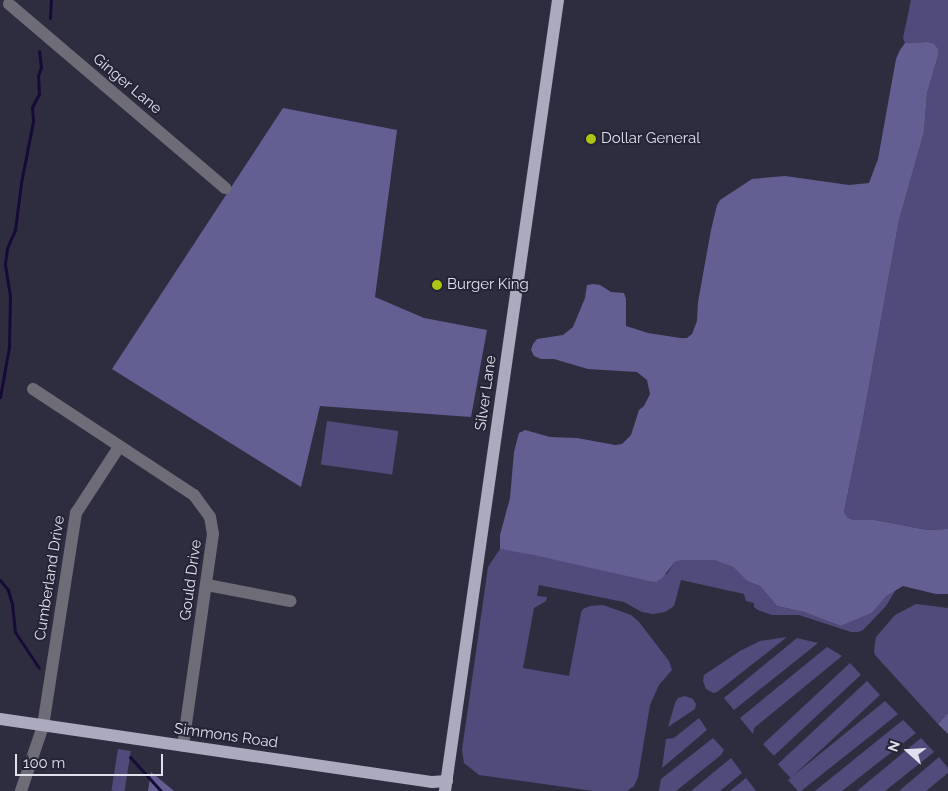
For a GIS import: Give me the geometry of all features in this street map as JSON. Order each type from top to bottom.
[{"type":"main road","name":"Silver Lane","points":[[446,786],[558,0]]},
{"type":"main road","name":"Simmons Road","points":[[0,719],[432,782],[446,786]]},
{"type":"street","name":"Ginger Lane","points":[[6,5],[225,188]]},
{"type":"street","name":"Gould Drive","points":[[33,389],[194,495],[202,503],[210,517],[213,534],[207,585],[182,746]]},
{"type":"street","name":"Cumberland Drive","points":[[21,791],[43,726],[76,513],[119,447]]},
{"type":"street","points":[[207,585],[290,601]]},
{"type":"shaded area","points":[[911,0],[948,0],[948,529],[927,530],[875,520],[854,520],[848,518],[844,512],[899,220],[924,132],[927,93],[938,56],[927,42],[905,43],[903,38]]},
{"type":"shaded area","points":[[927,42],[934,44],[938,49],[938,56],[927,93],[924,132],[899,220],[844,512],[848,518],[854,520],[875,520],[927,530],[948,529],[948,594],[936,594],[903,586],[886,596],[872,613],[841,626],[804,612],[777,606],[760,586],[747,581],[733,567],[714,560],[682,560],[675,562],[662,578],[656,582],[500,549],[500,535],[510,498],[514,452],[519,433],[525,430],[550,437],[577,438],[615,445],[622,444],[631,435],[639,410],[644,406],[650,394],[647,380],[637,372],[588,369],[554,359],[541,359],[534,356],[531,350],[537,339],[563,335],[573,327],[585,298],[587,285],[593,284],[600,285],[611,292],[624,293],[626,299],[626,326],[648,333],[687,338],[692,334],[697,321],[698,302],[711,230],[720,200],[752,179],[785,176],[849,185],[869,183],[878,159],[896,59],[905,43]]},
{"type":"shaded area","points":[[283,108],[397,130],[375,297],[424,318],[487,330],[471,417],[320,406],[301,487],[112,369]]},
{"type":"shaded area","points":[[327,421],[398,431],[392,475],[321,465]]},
{"type":"shaded area","points":[[500,549],[667,574],[675,562],[682,560],[714,560],[733,567],[747,581],[760,586],[777,606],[804,612],[841,626],[872,613],[885,596],[897,588],[886,606],[863,630],[851,632],[799,615],[772,615],[758,610],[754,607],[754,603],[746,601],[744,594],[681,580],[674,606],[665,612],[653,614],[642,612],[624,602],[539,585],[537,596],[547,597],[546,601],[534,608],[523,668],[569,676],[581,613],[583,609],[590,606],[603,605],[631,615],[639,622],[669,661],[672,670],[659,685],[650,705],[638,777],[634,786],[627,791],[593,791],[479,775],[464,763],[462,750],[488,567]]},
{"type":"shaded area","points":[[916,604],[948,608],[948,713],[938,724],[875,655],[874,651],[876,637],[895,615]]},
{"type":"shaded area","points":[[787,637],[717,692],[713,693],[706,689],[703,681],[704,675],[740,651],[760,641]]},
{"type":"shaded area","points":[[797,638],[818,643],[734,710],[724,698]]},
{"type":"shaded area","points":[[827,647],[842,656],[754,728],[753,734],[740,718]]},
{"type":"shaded area","points":[[850,663],[861,675],[774,756],[763,744]]},
{"type":"shaded area","points":[[867,681],[880,695],[791,778],[778,764]]},
{"type":"shaded area","points":[[685,696],[693,699],[696,704],[695,709],[668,727],[675,703],[678,698]]},
{"type":"shaded area","points":[[885,701],[898,714],[801,791],[798,791],[788,780]]},
{"type":"shaded area","points":[[948,713],[948,734],[938,724]]},
{"type":"shaded area","points":[[699,718],[707,730],[662,768],[666,739],[674,738]]},
{"type":"shaded area","points":[[903,720],[916,733],[842,791],[815,791]]},
{"type":"shaded area","points":[[713,738],[724,750],[721,755],[676,791],[659,791],[661,779]]},
{"type":"shaded area","points":[[921,738],[934,752],[885,791],[857,791]]},
{"type":"shaded area","points":[[118,749],[131,751],[125,791],[111,790]]},
{"type":"shaded area","points":[[939,757],[948,768],[948,773],[926,791],[899,791]]},
{"type":"shaded area","points":[[731,758],[742,773],[720,791],[691,791]]},
{"type":"shaded area","points":[[151,772],[174,791],[148,791]]},
{"type":"shaded area","points":[[746,778],[756,791],[730,791]]},
{"type":"waterway","points":[[50,18],[51,0]]},
{"type":"waterway","points":[[0,397],[9,347],[10,296],[5,263],[7,248],[15,230],[21,183],[33,121],[32,107],[39,94],[38,76],[41,67],[39,51]]},
{"type":"waterway","points":[[0,580],[8,590],[12,604],[15,632],[39,668]]},
{"type":"waterway","points":[[130,757],[161,791]]},
{"type":"place","name":"Dollar General","points":[[591,139]]},
{"type":"place","name":"Burger King","points":[[437,285]]}]
